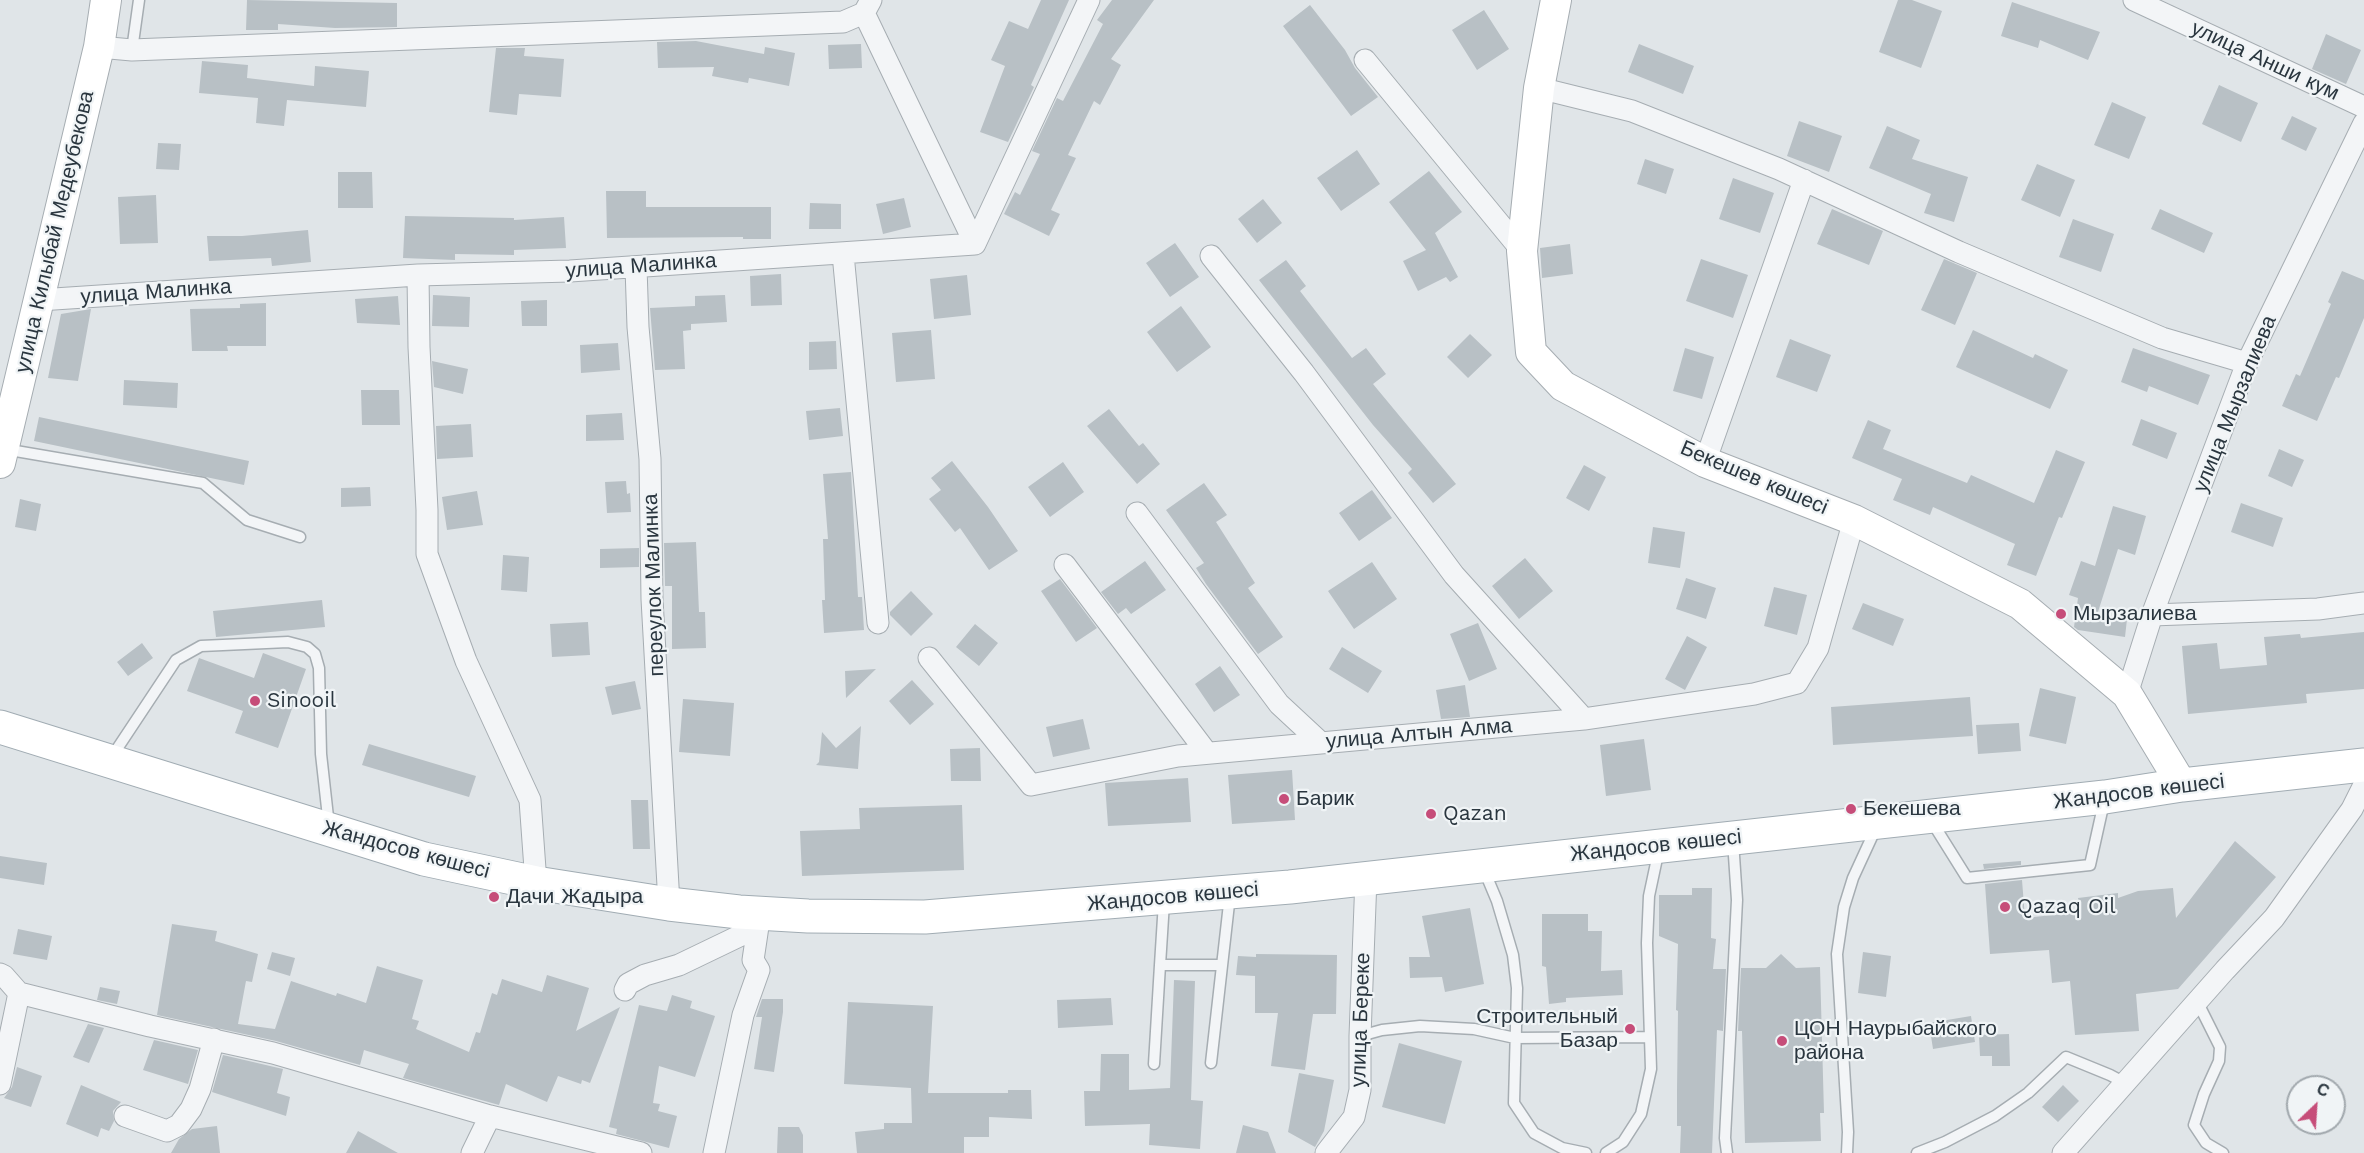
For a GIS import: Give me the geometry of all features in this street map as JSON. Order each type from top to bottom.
[{"type":"main road","name":"улица Килыбай Медеубекова","points":[[2,456],[99,47],[106,0]]},
{"type":"main road","name":"Бекешев көшесі","points":[[1556,0],[1539,88],[1522,251],[1532,352],[1563,386],[1705,462],[1854,520],[2020,604],[2127,694],[2182,785]]},
{"type":"main road","name":"Жандосов көшесі","points":[[0,727],[424,859],[536,883],[759,920],[925,917],[1231,892],[1929,817],[2364,765]]},
{"type":"street","points":[[975,244],[1089,0]]},
{"type":"street","name":"улица Анши кум","points":[[2134,0],[2364,107]]},
{"type":"street","points":[[99,47],[132,50],[843,22],[867,7],[975,244]]},
{"type":"street","points":[[1365,60],[1522,251]]},
{"type":"street","points":[[1539,88],[1632,111],[1804,180],[1959,252],[2162,338],[2247,363]]},
{"type":"street","name":"улица Мырзалиева","points":[[2127,694],[2152,615],[2247,363],[2364,123]]},
{"type":"street","points":[[1705,462],[1804,180]]},
{"type":"street","name":"улица Малинка","points":[[39,300],[418,274],[570,271],[975,244]]},
{"type":"street","points":[[843,254],[878,623]]},
{"type":"street","points":[[1210,256],[1304,373],[1454,575],[1584,719]]},
{"type":"street","name":"переулок Малинка","points":[[636,267],[638,327],[650,459],[652,599],[669,904]]},
{"type":"street","points":[[418,274],[427,554],[466,661],[530,800],[536,883]]},
{"type":"street","points":[[1137,513],[1279,704],[1321,744]]},
{"type":"street","name":"улица Алтын Алма","points":[[929,658],[1031,785],[1178,756],[1584,719],[1754,694],[1797,683],[1818,648],[1854,520]]},
{"type":"street","points":[[1065,565],[1207,753]]},
{"type":"street","points":[[2152,615],[2318,609],[2364,603]]},
{"type":"street","points":[[2063,1153],[2197,1001],[2274,918],[2352,809],[2364,785]]},
{"type":"street","name":"улица Береке","points":[[1326,1153],[1354,1117],[1360,1090],[1366,878]]},
{"type":"street","points":[[625,990],[628,984],[645,975],[680,965],[759,920]]},
{"type":"street","points":[[714,1153],[743,1015],[759,970],[753,960],[759,920]]},
{"type":"street","points":[[0,974],[19,993],[150,1026],[273,1053],[490,1116],[641,1153]]},
{"type":"street","points":[[0,1084],[19,993]]},
{"type":"street","points":[[125,1116],[166,1131],[179,1125],[191,1109],[200,1089],[214,1039]]},
{"type":"street","points":[[472,1153],[490,1116]]},
{"type":"lane","points":[[132,50],[139,0]]},
{"type":"lane","points":[[2,456],[203,483],[247,520],[300,537]]},
{"type":"lane","points":[[109,761],[176,660],[201,646],[288,642],[307,647],[315,654],[319,668],[321,754],[330,830]]},
{"type":"lane","points":[[1929,817],[1967,878],[2090,865],[2105,797]]},
{"type":"lane","points":[[1847,1153],[1848,1132],[1837,954],[1844,907],[1853,878],[1878,822]]},
{"type":"lane","points":[[1727,1153],[1725,1126],[1737,900],[1733,838]]},
{"type":"lane","points":[[1606,1153],[1623,1142],[1641,1114],[1651,1068],[1647,943],[1649,896],[1660,846]]},
{"type":"lane","points":[[1482,865],[1497,901],[1513,955],[1517,988],[1514,1103],[1534,1133],[1562,1148],[1586,1153]]},
{"type":"lane","points":[[1211,1064],[1231,892]]},
{"type":"lane","points":[[1154,1064],[1164,898]]},
{"type":"lane","points":[[1160,965],[1222,965]]},
{"type":"lane","points":[[2197,1001],[2220,1047],[2219,1060],[2194,1125],[2206,1143],[2223,1153]]},
{"type":"lane","points":[[1360,1036],[1382,1030],[1420,1026],[1474,1029],[1515,1038],[1649,1037]]},
{"type":"lane","points":[[1917,1153],[1945,1142],[1995,1116],[2028,1094],[2066,1057],[2125,1083]]},
{"type":"building","points":[[247,0],[397,3],[397,27],[335,28],[278,24],[278,30],[246,30]]},
{"type":"building","points":[[1041,0],[1069,0],[1031,85],[1034,87],[1008,142],[980,132],[1005,66],[991,60],[1009,21],[1028,29]]},
{"type":"building","points":[[1112,0],[1154,0],[1111,59],[1121,65],[1100,105],[1094,101],[1068,155],[1076,158],[1051,210],[1060,214],[1049,236],[1004,214],[1015,192],[1020,195],[1040,154],[1032,151],[1057,98],[1063,101],[1103,24],[1097,20]]},
{"type":"building","points":[[1898,0],[1912,0],[1942,11],[1921,68],[1879,52]]},
{"type":"building","points":[[2012,2],[2100,32],[2088,60],[2040,40],[2038,48],[2001,36]]},
{"type":"building","points":[[1310,5],[1378,97],[1351,116],[1283,26]]},
{"type":"building","points":[[1484,10],[1509,49],[1477,70],[1452,30]]},
{"type":"building","points":[[2326,34],[2361,50],[2346,84],[2312,69]]},
{"type":"building","points":[[696,41],[764,54],[765,47],[795,53],[789,86],[749,78],[748,83],[712,76],[714,67],[658,68],[657,42]]},
{"type":"building","points":[[861,44],[862,68],[829,69],[828,45]]},
{"type":"building","points":[[1639,44],[1694,66],[1683,94],[1628,72]]},
{"type":"building","points":[[496,48],[525,48],[524,56],[564,59],[561,97],[519,94],[517,115],[489,112]]},
{"type":"building","points":[[202,61],[248,65],[247,78],[314,86],[315,66],[369,71],[366,107],[287,100],[284,126],[256,123],[258,98],[199,93]]},
{"type":"building","points":[[2219,85],[2258,103],[2241,142],[2202,124]]},
{"type":"building","points":[[2112,102],[2146,117],[2129,159],[2094,145]]},
{"type":"building","points":[[2292,116],[2317,128],[2306,151],[2281,139]]},
{"type":"building","points":[[1799,121],[1842,136],[1829,172],[1787,156]]},
{"type":"building","points":[[1887,126],[1920,140],[1912,159],[1968,177],[1954,222],[1924,213],[1931,194],[1869,168]]},
{"type":"building","points":[[158,143],[181,144],[179,170],[156,169]]},
{"type":"building","points":[[1357,150],[1380,184],[1341,211],[1317,178]]},
{"type":"building","points":[[1645,159],[1674,169],[1666,194],[1637,184]]},
{"type":"building","points":[[2037,164],[2075,180],[2060,217],[2021,200]]},
{"type":"building","points":[[1429,171],[1462,212],[1435,233],[1458,277],[1450,282],[1446,277],[1418,291],[1403,261],[1426,250],[1389,202]]},
{"type":"building","points":[[338,172],[372,172],[373,208],[338,208]]},
{"type":"building","points":[[1733,178],[1774,193],[1760,233],[1719,219]]},
{"type":"building","points":[[606,191],[646,191],[646,207],[771,207],[771,239],[743,239],[743,237],[607,238]]},
{"type":"building","points":[[156,195],[158,243],[120,244],[118,197]]},
{"type":"building","points":[[904,198],[911,227],[883,234],[876,204]]},
{"type":"building","points":[[1263,199],[1282,223],[1257,243],[1238,219]]},
{"type":"building","points":[[810,203],[841,204],[841,229],[809,229]]},
{"type":"building","points":[[1832,209],[1883,231],[1869,265],[1817,244]]},
{"type":"building","points":[[2160,209],[2213,233],[2204,253],[2151,229]]},
{"type":"building","points":[[405,216],[514,218],[514,220],[564,217],[566,248],[514,250],[514,255],[455,254],[455,260],[403,258]]},
{"type":"building","points":[[2073,219],[2114,234],[2101,272],[2059,257]]},
{"type":"building","points":[[308,230],[311,262],[272,266],[271,258],[209,261],[207,236],[242,236]]},
{"type":"building","points":[[1175,243],[1199,277],[1170,297],[1146,263]]},
{"type":"building","points":[[1570,244],[1573,274],[1542,278],[1540,248]]},
{"type":"building","points":[[1701,259],[1748,275],[1733,318],[1686,301]]},
{"type":"building","points":[[1944,259],[1977,273],[1955,325],[1921,310]]},
{"type":"building","points":[[1286,260],[1306,286],[1300,291],[1352,358],[1366,348],[1386,374],[1373,384],[1456,484],[1433,503],[1408,473],[1412,469],[1373,425],[1259,280]]},
{"type":"building","points":[[2342,271],[2364,280],[2364,318],[2339,378],[2336,377],[2317,421],[2282,406],[2296,374],[2300,376],[2331,304],[2328,302]]},
{"type":"building","points":[[781,274],[782,305],[751,306],[750,276]]},
{"type":"building","points":[[967,275],[971,315],[934,319],[930,279]]},
{"type":"building","points":[[433,295],[470,297],[469,327],[432,326]]},
{"type":"building","points":[[725,295],[727,322],[691,324],[691,330],[683,331],[685,369],[655,370],[650,308],[695,306],[695,296]]},
{"type":"building","points":[[398,296],[400,325],[357,323],[355,299]]},
{"type":"building","points":[[547,300],[547,326],[522,326],[521,301]]},
{"type":"building","points":[[266,303],[266,346],[227,346],[228,351],[192,351],[190,309],[240,308],[240,304]]},
{"type":"building","points":[[1181,306],[1211,347],[1177,372],[1147,332]]},
{"type":"building","points":[[91,309],[78,381],[48,378],[61,314]]},
{"type":"building","points":[[931,330],[935,379],[896,382],[892,333]]},
{"type":"building","points":[[1973,330],[2033,358],[2035,354],[2068,370],[2050,409],[1956,367]]},
{"type":"building","points":[[1470,334],[1492,355],[1468,378],[1447,357]]},
{"type":"building","points":[[1790,339],[1831,355],[1817,392],[1776,377]]},
{"type":"building","points":[[836,341],[837,369],[809,370],[809,342]]},
{"type":"building","points":[[618,343],[620,370],[581,373],[580,345]]},
{"type":"building","points":[[1685,348],[1714,357],[1702,399],[1673,391]]},
{"type":"building","points":[[2133,348],[2210,375],[2198,405],[2149,386],[2147,392],[2121,382]]},
{"type":"building","points":[[432,361],[468,369],[463,394],[434,387]]},
{"type":"building","points":[[124,380],[178,383],[177,408],[123,405]]},
{"type":"building","points":[[361,390],[399,390],[400,425],[362,425]]},
{"type":"building","points":[[840,408],[843,436],[809,440],[806,411]]},
{"type":"building","points":[[1109,409],[1139,446],[1143,443],[1160,464],[1137,484],[1087,426]]},
{"type":"building","points":[[622,413],[624,440],[586,441],[586,415]]},
{"type":"building","points":[[39,417],[249,461],[244,485],[34,441]]},
{"type":"building","points":[[2141,419],[2177,433],[2167,459],[2132,445]]},
{"type":"building","points":[[1868,420],[1891,430],[1883,449],[1967,483],[1971,475],[2034,503],[2056,450],[2085,462],[2062,518],[2059,517],[2036,576],[2007,565],[2015,544],[1933,507],[1930,515],[1893,500],[1902,479],[1852,458]]},
{"type":"building","points":[[471,424],[473,457],[437,459],[436,426]]},
{"type":"building","points":[[2279,449],[2304,460],[2292,487],[2268,476]]},
{"type":"building","points":[[952,461],[988,507],[1018,551],[989,570],[960,528],[955,532],[929,499],[941,490],[931,478]]},
{"type":"building","points":[[1063,462],[1084,492],[1050,517],[1028,487]]},
{"type":"building","points":[[1584,465],[1606,477],[1589,511],[1566,498]]},
{"type":"building","points":[[851,472],[858,597],[862,597],[864,630],[824,633],[823,539],[828,539],[823,474]]},
{"type":"building","points":[[626,481],[627,494],[630,493],[631,512],[607,513],[605,482]]},
{"type":"building","points":[[1204,483],[1227,515],[1216,522],[1255,583],[1248,588],[1283,637],[1258,654],[1206,584],[1196,568],[1204,563],[1166,510]]},
{"type":"building","points":[[370,487],[371,506],[341,507],[341,488]]},
{"type":"building","points":[[1372,490],[1392,518],[1359,541],[1339,513]]},
{"type":"building","points":[[477,491],[483,525],[447,530],[442,497]]},
{"type":"building","points":[[20,499],[41,504],[36,531],[15,527]]},
{"type":"building","points":[[2241,503],[2283,518],[2273,547],[2231,532]]},
{"type":"building","points":[[2113,506],[2146,516],[2135,555],[2118,549],[2097,615],[2127,619],[2125,637],[2078,630],[2074,627],[2078,598],[2069,595],[2081,561],[2095,566]]},
{"type":"building","points":[[1653,527],[1685,532],[1680,568],[1648,563]]},
{"type":"building","points":[[696,542],[699,612],[705,612],[706,648],[672,649],[672,586],[665,586],[664,543]]},
{"type":"building","points":[[639,548],[639,567],[600,568],[600,549]]},
{"type":"building","points":[[503,555],[529,557],[527,592],[501,590]]},
{"type":"building","points":[[1525,558],[1553,591],[1519,619],[1492,586]]},
{"type":"building","points":[[1145,561],[1166,590],[1131,614],[1126,608],[1118,614],[1101,592]]},
{"type":"building","points":[[1372,562],[1397,599],[1354,629],[1328,591]]},
{"type":"building","points":[[1686,578],[1716,588],[1706,619],[1676,609]]},
{"type":"building","points":[[1060,579],[1097,628],[1076,642],[1041,591]]},
{"type":"building","points":[[1774,587],[1807,595],[1797,635],[1764,626]]},
{"type":"building","points":[[911,591],[933,614],[911,636],[890,615],[890,612]]},
{"type":"building","points":[[322,600],[325,627],[216,637],[213,611]]},
{"type":"building","points":[[1863,603],[1904,619],[1893,646],[1852,629]]},
{"type":"building","points":[[588,622],[590,655],[552,657],[550,624]]},
{"type":"building","points":[[1478,623],[1497,669],[1469,681],[1450,634]]},
{"type":"building","points":[[975,624],[998,643],[979,666],[956,647]]},
{"type":"building","points":[[2364,632],[2364,689],[2306,694],[2307,703],[2188,714],[2182,646],[2217,643],[2220,669],[2267,665],[2264,637],[2300,634],[2301,638]]},
{"type":"building","points":[[1687,636],[1707,647],[1685,690],[1665,679]]},
{"type":"building","points":[[142,643],[153,658],[128,676],[117,662]]},
{"type":"building","points":[[1342,647],[1382,671],[1368,693],[1329,669]]},
{"type":"building","name":"Sinooil","points":[[263,653],[306,669],[278,748],[235,733],[243,711],[187,691],[199,658],[254,678]]},
{"type":"building","points":[[1220,666],[1240,695],[1214,712],[1195,684]]},
{"type":"building","points":[[876,669],[846,698],[845,671]]},
{"type":"building","points":[[912,680],[934,704],[910,725],[889,701]]},
{"type":"building","points":[[635,681],[641,709],[612,715],[605,687]]},
{"type":"building","points":[[1465,685],[1470,717],[1441,719],[1436,690]]},
{"type":"building","points":[[2040,688],[2076,697],[2066,744],[2029,736]]},
{"type":"building","points":[[1970,697],[1973,736],[1833,745],[1831,707]]},
{"type":"building","points":[[683,699],[734,703],[730,756],[679,752]]},
{"type":"building","points":[[1083,719],[1090,749],[1053,757],[1046,727]]},
{"type":"building","points":[[2019,723],[2021,751],[1978,754],[1976,725]]},
{"type":"building","points":[[861,726],[858,769],[816,765],[819,762],[822,732],[836,748]]},
{"type":"building","points":[[1644,739],[1651,790],[1606,796],[1600,745]]},
{"type":"building","points":[[369,744],[476,776],[469,797],[362,765]]},
{"type":"building","points":[[980,748],[981,781],[951,781],[950,749]]},
{"type":"building","points":[[1292,770],[1295,820],[1232,824],[1228,775]]},
{"type":"building","points":[[1188,778],[1191,822],[1108,826],[1105,783]]},
{"type":"building","points":[[631,800],[648,800],[650,849],[633,849]]},
{"type":"building","points":[[962,805],[964,870],[802,876],[800,831],[860,829],[859,808]]},
{"type":"building","points":[[2235,841],[2276,877],[2178,989],[2136,994],[2139,1031],[2075,1035],[2070,981],[2052,983],[2049,950],[1990,954],[1985,884],[2022,880],[2025,918],[2080,912],[2078,898],[2118,893],[2118,898],[2138,891],[2173,888],[2176,918]]},
{"type":"building","points":[[0,856],[47,863],[44,885],[0,878]]},
{"type":"building","points":[[2021,861],[2021,865],[1984,869],[1983,864]]},
{"type":"building","points":[[1692,888],[1712,888],[1711,938],[1716,939],[1713,969],[1726,969],[1723,1031],[1717,1030],[1712,1153],[1680,1153],[1681,1126],[1677,1126],[1678,944],[1659,936],[1659,895],[1692,895]]},
{"type":"building","points":[[1470,908],[1484,984],[1445,992],[1442,977],[1410,978],[1409,957],[1430,957],[1422,916]]},
{"type":"building","points":[[1542,914],[1588,914],[1588,931],[1602,931],[1601,971],[1622,970],[1623,995],[1566,998],[1566,1002],[1549,1004],[1546,967],[1542,966]]},
{"type":"building","points":[[172,924],[217,931],[215,941],[258,954],[252,982],[246,981],[238,1024],[275,1029],[291,981],[366,1003],[377,966],[423,980],[412,1019],[419,1021],[416,1029],[469,1052],[476,1032],[480,1033],[492,993],[497,995],[502,979],[542,992],[547,975],[589,988],[576,1031],[620,1007],[590,1083],[582,1080],[581,1084],[558,1076],[547,1102],[506,1084],[499,1105],[403,1078],[409,1064],[364,1050],[360,1065],[276,1041],[157,1015]]},
{"type":"building","points":[[18,929],[52,936],[47,960],[13,954]]},
{"type":"building","points":[[272,952],[295,958],[290,976],[267,969]]},
{"type":"building","points":[[1863,952],[1891,956],[1886,997],[1858,993]]},
{"type":"building","points":[[1256,954],[1337,955],[1336,1014],[1313,1014],[1305,1070],[1271,1066],[1278,1013],[1255,1013],[1255,976],[1236,975],[1238,956],[1256,957]]},
{"type":"building","name":"ЦОН Наурыбайского района","points":[[1781,954],[1796,968],[1820,967],[1824,1113],[1820,1113],[1821,1141],[1745,1143],[1742,1031],[1738,1031],[1741,968],[1766,968]]},
{"type":"building","points":[[1174,980],[1195,981],[1191,1100],[1203,1101],[1200,1149],[1149,1145],[1150,1124],[1085,1126],[1084,1091],[1100,1091],[1101,1054],[1129,1054],[1129,1090],[1170,1088]]},
{"type":"building","points":[[100,987],[120,991],[117,1004],[97,1000]]},
{"type":"building","points":[[672,995],[692,1001],[690,1008],[715,1016],[695,1077],[659,1066],[653,1103],[660,1104],[658,1111],[677,1116],[669,1148],[616,1134],[617,1129],[609,1127],[639,1005],[667,1011]]},
{"type":"building","points":[[1111,998],[1113,1025],[1058,1028],[1057,1000]]},
{"type":"building","points":[[762,999],[783,999],[774,1072],[754,1069],[762,1017],[756,1017]]},
{"type":"building","points":[[848,1002],[933,1006],[928,1093],[1008,1093],[1008,1090],[1031,1090],[1032,1119],[989,1117],[989,1137],[964,1137],[964,1153],[857,1153],[855,1132],[884,1129],[884,1123],[912,1123],[911,1088],[844,1084]]},
{"type":"building","points":[[1971,1016],[1975,1042],[1933,1049],[1929,1023]]},
{"type":"building","points":[[88,1024],[104,1028],[89,1063],[73,1057]]},
{"type":"building","points":[[2009,1034],[2010,1066],[1992,1066],[1992,1056],[1980,1056],[1979,1035]]},
{"type":"building","points":[[154,1040],[198,1050],[188,1084],[143,1070]]},
{"type":"building","points":[[1399,1043],[1462,1061],[1445,1124],[1382,1107]]},
{"type":"building","points":[[223,1055],[283,1069],[277,1093],[290,1097],[286,1116],[212,1092]]},
{"type":"building","points":[[17,1067],[42,1076],[31,1107],[4,1098],[12,1087]]},
{"type":"building","points":[[1299,1073],[1334,1080],[1324,1131],[1315,1147],[1288,1132]]},
{"type":"building","points":[[81,1085],[121,1102],[113,1111],[114,1121],[109,1131],[101,1128],[98,1137],[66,1124]]},
{"type":"building","points":[[2063,1085],[2079,1101],[2058,1122],[2042,1107]]},
{"type":"building","points":[[1243,1125],[1268,1132],[1276,1153],[1236,1153]]},
{"type":"building","points":[[217,1126],[220,1153],[171,1153],[179,1139],[192,1129]]},
{"type":"building","points":[[778,1127],[799,1127],[803,1135],[803,1153],[777,1153]]},
{"type":"building","points":[[358,1131],[398,1153],[346,1153]]},
{"type":"place","name":"Мырзалиева","points":[[2061,614]]},
{"type":"place","name":"Sinooil","points":[[255,701]]},
{"type":"place","name":"Барик","points":[[1284,799]]},
{"type":"place","name":"Бекешева","points":[[1851,809]]},
{"type":"place","name":"Qazan","points":[[1431,814]]},
{"type":"place","name":"Дачи Жадыра","points":[[494,897]]},
{"type":"place","name":"Qazaq Oil","points":[[2005,907]]},
{"type":"place","name":"Строительный Базар","points":[[1630,1029]]},
{"type":"place","name":"ЦОН Наурыбайского района","points":[[1782,1041]]}]
